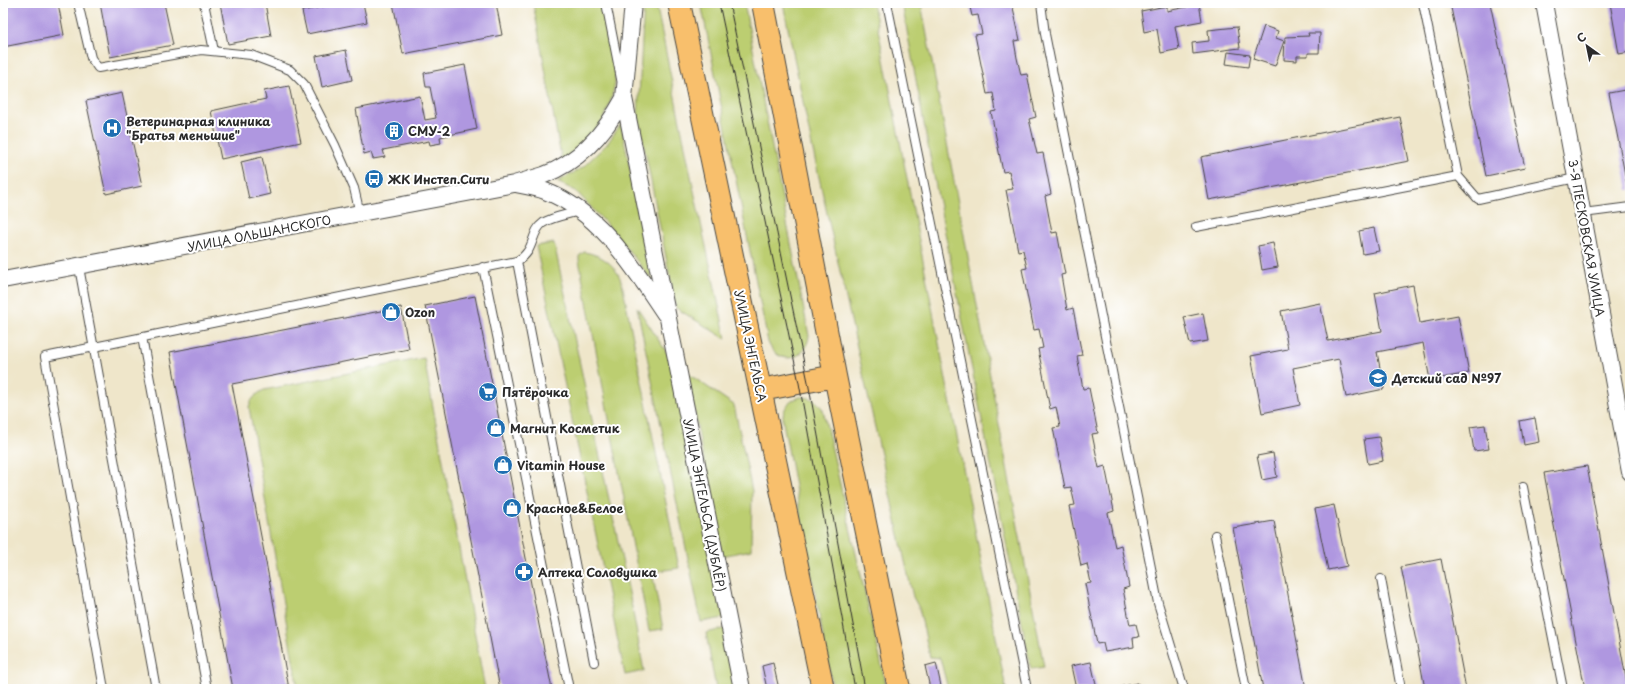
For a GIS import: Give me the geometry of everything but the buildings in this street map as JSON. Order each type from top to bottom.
[{"type":"main road","name":"УЛИЦА ЭНГЕЛЬСА","points":[[678,3],[823,689]]},
{"type":"main road","points":[[763,3],[835,376],[899,689]]},
{"type":"main road","points":[[761,390],[835,376]]},
{"type":"street","points":[[624,98],[633,3]]},
{"type":"street","name":"3-Я ПЕСКОВСКАЯ УЛИЦА","points":[[1544,3],[1630,472]]},
{"type":"street","name":"УЛИЦА ОЛЬШАНСКОГО","points":[[3,280],[514,184],[544,175],[563,166],[581,154],[604,129],[624,98]]},
{"type":"street","name":"УЛИЦА ЭНГЕЛЬСА (ДУБЛЁР)","points":[[624,98],[742,689]]},
{"type":"street","points":[[514,184],[544,190],[563,199],[580,211],[618,249],[639,276],[669,321]]},
{"type":"lane","points":[[78,3],[91,58],[98,68],[201,50],[251,55],[290,70],[304,84],[335,145],[356,193],[360,214]]},
{"type":"lane","points":[[204,3],[214,52]]},
{"type":"lane","points":[[606,3],[624,98]]},
{"type":"lane","points":[[887,3],[1027,689]]},
{"type":"lane","points":[[1041,3],[1045,34],[1158,603],[1184,689]]},
{"type":"lane","points":[[1423,3],[1458,176],[1478,199],[1576,178]]},
{"type":"lane","points":[[1196,227],[1458,176]]},
{"type":"lane","points":[[1583,213],[1630,207]]},
{"type":"lane","points":[[104,689],[45,357],[516,261],[529,250],[537,231],[543,223],[580,211]]},
{"type":"lane","points":[[516,261],[594,662]]},
{"type":"lane","points":[[79,266],[156,689]]},
{"type":"lane","points":[[483,267],[569,689]]},
{"type":"lane","points":[[142,337],[207,689]]},
{"type":"lane","points":[[1523,487],[1563,689]]},
{"type":"lane","points":[[1215,535],[1246,689]]},
{"type":"lane","points":[[1381,579],[1400,689]]},
{"type":"green space","points":[[533,3],[605,3],[615,58],[615,84],[610,103],[603,121],[562,162]]},
{"type":"green space","points":[[644,3],[656,3],[726,339],[676,308],[638,115]]},
{"type":"green space","points":[[701,3],[744,3],[809,336],[807,345],[803,351],[797,356],[791,358],[784,358],[778,355],[772,350],[768,342]]},
{"type":"green space","points":[[783,3],[873,3],[1006,689],[948,689],[940,658],[930,657],[919,608],[913,597],[812,146]]},
{"type":"green space","points":[[902,3],[921,3],[1044,667],[1031,669],[928,146]]},
{"type":"green space","points":[[621,124],[652,280],[614,232],[576,191],[557,182],[582,168],[607,144]]},
{"type":"green space","points":[[554,243],[630,597],[644,671],[625,675],[536,246]]},
{"type":"green space","points":[[584,252],[603,258],[608,262],[616,271],[622,283],[679,568],[652,572],[663,629],[649,631],[579,260],[579,256]]},
{"type":"green space","points":[[637,307],[671,359],[724,618],[701,622]]},
{"type":"green space","points":[[424,358],[485,689],[298,689],[249,407],[250,404],[254,397],[264,390]]},
{"type":"green space","points":[[687,373],[734,405],[752,491],[751,550],[722,556]]},
{"type":"green space","points":[[800,397],[813,400],[823,410],[887,689],[833,689],[783,422],[785,409],[789,403]]},
{"type":"green space","points":[[727,628],[740,689],[716,689],[706,633]]},
{"type":"tram line","points":[[719,3],[799,383],[855,689]]},
{"type":"tram line","points":[[729,3],[808,382],[865,689]]},
{"type":"place","name":"Ветеринарная клиника \"Братья меньшие\"","points":[[112,128]]},
{"type":"place","name":"СМУ-2","points":[[394,131]]},
{"type":"place","name":"ЖК Инстеп.Сити","points":[[374,179]]},
{"type":"place","name":"Ozon","points":[[391,312]]},
{"type":"place","name":"Детский сад №97","points":[[1378,378]]},
{"type":"place","name":"Пятёрочка","points":[[488,392]]},
{"type":"place","name":"Магнит Косметик","points":[[496,428]]},
{"type":"place","name":"Vitamin House","points":[[503,465]]},
{"type":"place","name":"Красное&Белое","points":[[512,508]]},
{"type":"place","name":"Аптека Соловушка","points":[[524,572]]}]
